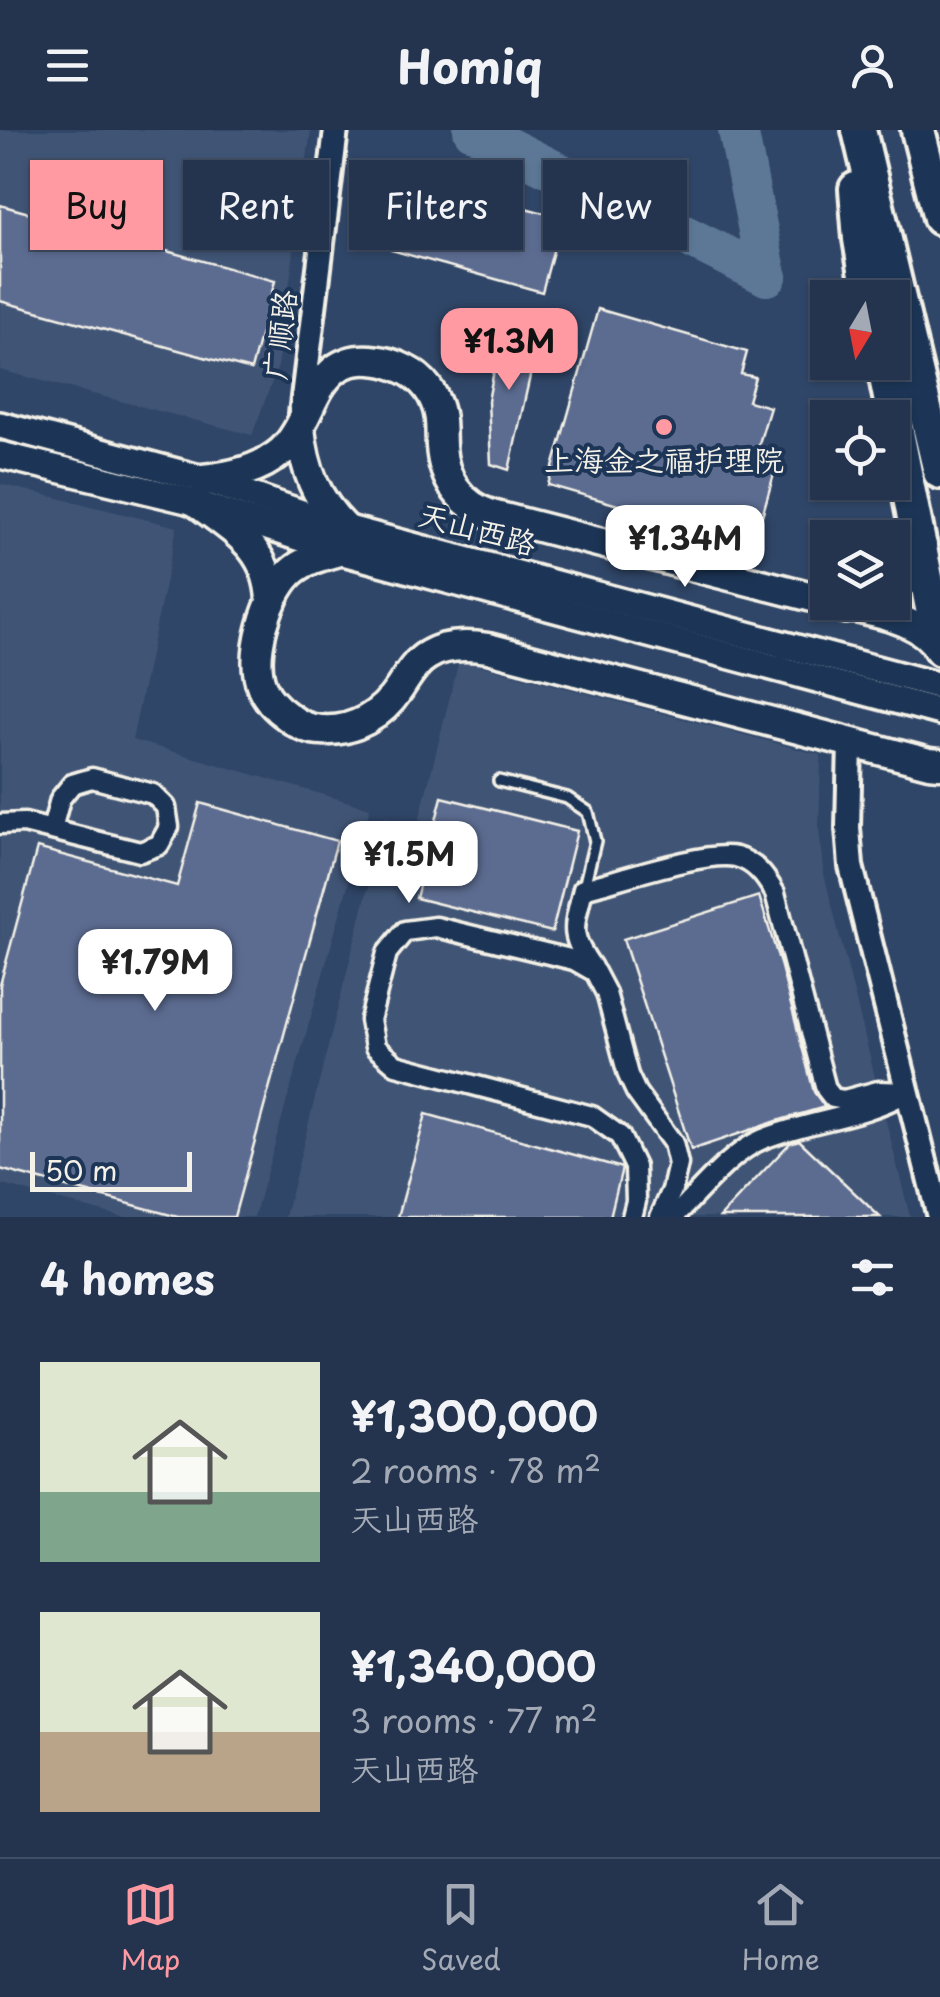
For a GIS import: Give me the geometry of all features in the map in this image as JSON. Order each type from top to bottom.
[{"type":"highway","points":[[855,130],[860,239],[867,280]]},
{"type":"highway","points":[[855,130],[940,472]]},
{"type":"highway","points":[[918,130],[940,218]]},
{"type":"highway","points":[[887,380],[940,650]]},
{"type":"highway","points":[[910,572],[920,546]]},
{"type":"main road","points":[[271,601],[268,576],[258,554],[201,492],[282,451],[300,428],[318,388],[335,370],[360,362],[388,363],[412,374],[432,395],[440,418],[446,472],[460,496],[476,508],[810,595]]},
{"type":"main road","name":"天山西路","points":[[0,425],[342,540],[940,712]]},
{"type":"main road","points":[[300,428],[311,480],[342,540],[296,568],[283,581],[271,601],[258,672],[261,685],[278,709],[307,728],[337,730],[367,720],[391,701],[426,656],[445,648],[473,646],[936,765]]},
{"type":"main road","name":"天山西路","points":[[0,455],[201,492]]},
{"type":"main road","name":"天山西路","points":[[412,559],[940,686]]},
{"type":"main road","points":[[898,620],[919,628],[940,650]]},
{"type":"street","name":"广顺路","points":[[300,428],[336,130]]},
{"type":"street","points":[[850,742],[848,828],[852,866],[939,1217]]},
{"type":"street","points":[[0,824],[24,823],[140,852],[160,845],[169,827],[166,807],[153,794],[92,778],[72,784],[60,799],[52,829]]},
{"type":"street","points":[[660,1217],[678,1164],[674,1143],[636,1092],[606,994],[578,948],[574,926],[583,890],[704,857],[735,857],[761,870],[774,892],[826,1089],[833,1098],[844,1100],[878,1091],[908,1092]]},
{"type":"street","points":[[596,972],[574,960],[436,926],[405,931],[387,952],[370,1020],[375,1047],[396,1065],[592,1116],[620,1136],[635,1167],[636,1202],[632,1217]]},
{"type":"street","points":[[674,1217],[740,1152],[762,1139],[882,1106],[908,1092]]},
{"type":"lane","points":[[499,781],[566,798],[588,812],[595,841],[583,890]]},
{"type":"shaded area","points":[[0,130],[311,130],[307,160],[183,160],[183,250],[294,250],[278,366],[252,435],[0,370]]},
{"type":"shaded area","points":[[0,484],[177,527],[132,740],[370,808],[254,1217],[123,1217],[0,1184]]},
{"type":"shaded area","points":[[459,660],[821,755],[819,828],[823,870],[910,1217],[285,1217],[386,817],[418,825]]},
{"type":"building","points":[[0,205],[30,213],[30,250],[163,250],[275,281],[251,370],[0,301]]},
{"type":"building","points":[[523,207],[543,213],[543,250],[553,250],[542,292],[391,250],[523,250]]},
{"type":"building","name":"上海金之福护理院","points":[[598,309],[747,352],[741,374],[755,377],[748,401],[770,407],[758,447],[778,460],[754,544],[548,485]]},
{"type":"building","points":[[502,329],[539,336],[509,470],[491,464],[488,401]]},
{"type":"building","points":[[442,797],[577,831],[552,932],[416,898]]},
{"type":"building","points":[[200,803],[337,841],[234,1217],[178,1217],[0,1169],[0,985],[37,848],[177,886]]},
{"type":"building","points":[[759,896],[814,1092],[825,1107],[691,1150],[623,939]]},
{"type":"building","points":[[426,1114],[622,1168],[610,1217],[398,1217]]},
{"type":"building","points":[[799,1140],[880,1217],[720,1217],[790,1143]]},
{"type":"waterway","points":[[473,130],[767,276]]},
{"type":"waterway","points":[[738,130],[767,276]]},
{"type":"place","name":"上海金之福护理院","points":[[664,427]]}]
